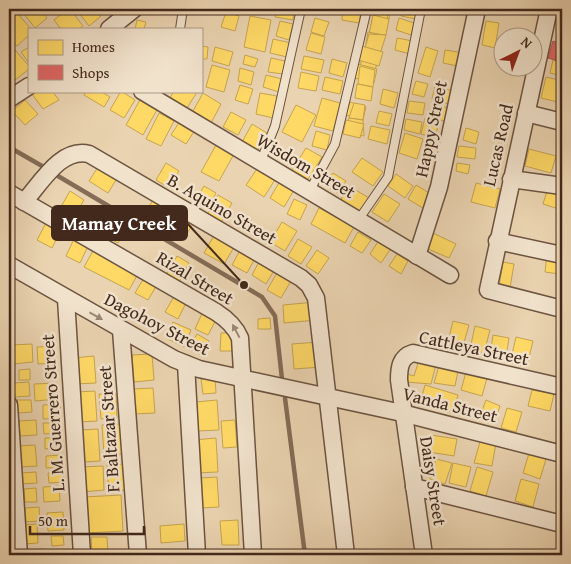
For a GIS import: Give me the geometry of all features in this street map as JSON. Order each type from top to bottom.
[{"type":"street","points":[[109,28],[134,9]]},
{"type":"street","name":"Happy Street","points":[[417,256],[439,187],[477,9]]},
{"type":"street","name":"Lucas Road","points":[[549,9],[497,241],[488,290],[562,309]]},
{"type":"street","points":[[9,99],[28,87]]},
{"type":"street","name":"Wisdom Street","points":[[146,92],[163,97],[260,162],[309,192],[359,219],[450,275]]},
{"type":"street","points":[[526,112],[562,122]]},
{"type":"street","name":"B. Aquino Street","points":[[24,202],[65,157],[74,153],[89,154],[302,278],[309,285],[316,298],[346,555]]},
{"type":"street","points":[[511,179],[562,186]]},
{"type":"street","name":"Rizal Street","points":[[9,193],[225,318],[240,338],[253,555]]},
{"type":"street","points":[[497,241],[562,255]]},
{"type":"street","name":"Dagohoy Street","points":[[9,265],[121,330],[186,364],[242,379],[328,397]]},
{"type":"street","name":"L. M. Guerrero Street","points":[[66,299],[82,555]]},
{"type":"street","name":"F. Baltazar Street","points":[[121,330],[138,555]]},
{"type":"street","name":"Cattleya Street","points":[[402,412],[399,368],[408,354],[413,352],[562,388]]},
{"type":"street","points":[[186,364],[197,555]]},
{"type":"street","name":"Vanda Street","points":[[328,397],[402,412],[562,454]]},
{"type":"street","points":[[9,404],[19,555]]},
{"type":"street","name":"Daisy Street","points":[[402,412],[424,555]]},
{"type":"street","points":[[414,487],[562,524]]},
{"type":"lane","points":[[180,28],[182,9]]},
{"type":"lane","points":[[260,162],[275,126],[301,9]]},
{"type":"lane","points":[[309,192],[336,144],[367,9]]},
{"type":"lane","points":[[359,219],[388,177],[421,9]]},
{"type":"building: Homes","points":[[40,9],[47,18],[35,28],[21,10]]},
{"type":"building: Homes","points":[[70,9],[83,26],[80,28],[60,28],[54,20]]},
{"type":"building: Homes","points":[[76,9],[96,9],[101,16],[89,26]]},
{"type":"building: Homes","points":[[254,9],[269,9],[268,14]]},
{"type":"building: Homes","points":[[276,9],[294,9],[293,20],[275,17]]},
{"type":"building: Homes","points":[[343,9],[361,9],[359,23],[342,20]]},
{"type":"building: Homes","points":[[374,9],[390,9],[389,19],[373,15]]},
{"type":"building: Homes","points":[[403,9],[418,9],[416,19],[401,16]]},
{"type":"building: Homes","points":[[226,12],[239,16],[235,31],[221,27]]},
{"type":"building: Homes","points":[[374,12],[388,15],[385,30],[371,26]]},
{"type":"building: Homes","points":[[17,13],[30,28],[28,28],[28,36],[17,46],[9,37],[9,21]]},
{"type":"building: Homes","points":[[373,15],[389,19],[386,35],[369,34]]},
{"type":"building: Homes","points":[[250,16],[271,20],[265,52],[244,47]]},
{"type":"building: Homes","points":[[315,18],[329,22],[324,36],[311,32]]},
{"type":"building: Homes","points":[[399,18],[414,23],[411,35],[396,30]]},
{"type":"building: Homes","points":[[137,20],[146,22],[144,28],[135,28]]},
{"type":"building: Homes","points":[[280,21],[293,24],[289,40],[276,36]]},
{"type":"building: Homes","points":[[486,21],[499,23],[498,28],[494,28],[494,48],[482,45]]},
{"type":"building: Homes","points":[[368,32],[383,35],[380,48],[366,44]]},
{"type":"building: Homes","points":[[311,33],[325,37],[321,54],[306,50]]},
{"type":"building: Homes","points":[[369,34],[386,35],[375,70],[360,66]]},
{"type":"building: Homes","points":[[397,38],[413,41],[410,54],[395,50]]},
{"type":"building: Homes","points":[[273,39],[291,43],[287,57],[270,53]]},
{"type":"building: Homes","points":[[202,46],[208,47],[207,59],[202,59]]},
{"type":"building: Homes","points":[[362,46],[383,52],[379,66],[358,60]]},
{"type":"building: Homes","points":[[215,47],[233,52],[229,66],[212,61]]},
{"type":"building: Homes","points":[[426,47],[438,51],[430,77],[418,73]]},
{"type":"building: Homes","points":[[28,48],[28,62],[21,52]]},
{"type":"building: Homes","points":[[15,50],[28,65],[28,70],[15,80],[9,73],[9,56]]},
{"type":"building: Homes","points":[[445,50],[464,53],[462,67],[443,63]]},
{"type":"building: Homes","points":[[245,55],[258,59],[255,67],[243,64]]},
{"type":"building: Homes","points":[[304,56],[324,60],[321,73],[301,69]]},
{"type":"building: Homes","points":[[271,58],[285,61],[283,74],[268,72]]},
{"type":"building: Homes","points":[[332,59],[347,63],[343,77],[329,73]]},
{"type":"building: Homes","points":[[553,60],[562,63],[562,76],[550,73]]},
{"type":"building: Homes","points":[[358,64],[377,69],[374,83],[355,78]]},
{"type":"building: Homes","points":[[212,65],[230,70],[224,92],[206,87]]},
{"type":"building: Homes","points":[[360,66],[375,70],[373,87],[358,84]]},
{"type":"building: Homes","points":[[240,68],[254,72],[251,85],[238,81]]},
{"type":"building: Homes","points":[[301,72],[319,76],[316,91],[298,88]]},
{"type":"building: Homes","points":[[266,75],[282,79],[279,92],[263,87]]},
{"type":"building: Homes","points":[[325,77],[343,81],[340,94],[322,90]]},
{"type":"building: Homes","points":[[546,77],[562,81],[562,103],[541,98]]},
{"type":"building: Homes","points":[[416,81],[428,84],[424,97],[412,94]]},
{"type":"building: Homes","points":[[357,84],[373,87],[371,101],[355,98]]},
{"type":"building: Homes","points":[[240,85],[253,89],[248,104],[235,100]]},
{"type":"building: Homes","points":[[435,86],[456,92],[452,105],[432,99]]},
{"type":"building: Homes","points":[[383,89],[398,93],[394,108],[380,104]]},
{"type":"building: Homes","points":[[34,92],[53,92],[59,100],[43,109],[32,94]]},
{"type":"building: Homes","points":[[86,92],[102,92],[110,97],[104,107],[84,95]]},
{"type":"building: Homes","points":[[120,92],[135,100],[124,118],[110,110]]},
{"type":"building: Homes","points":[[173,92],[197,92],[187,108],[170,98]]},
{"type":"building: Homes","points":[[203,93],[221,104],[211,123],[192,113]]},
{"type":"building: Homes","points":[[260,93],[277,96],[273,118],[256,114]]},
{"type":"building: Homes","points":[[141,98],[158,108],[143,135],[126,125]]},
{"type":"building: Homes","points":[[322,98],[340,103],[333,131],[314,126]]},
{"type":"building: Homes","points":[[25,100],[38,114],[25,125],[12,111]]},
{"type":"building: Homes","points":[[409,101],[425,103],[423,115],[407,113]]},
{"type":"building: Homes","points":[[350,102],[366,107],[363,120],[346,115]]},
{"type":"building: Homes","points":[[354,103],[365,105],[363,120],[349,118]]},
{"type":"building: Homes","points":[[433,104],[451,109],[447,122],[429,117]]},
{"type":"building: Homes","points":[[296,105],[316,115],[302,142],[282,132]]},
{"type":"building: Homes","points":[[379,111],[392,114],[389,126],[376,123]]},
{"type":"building: Homes","points":[[231,112],[246,120],[238,135],[223,127]]},
{"type":"building: Homes","points":[[159,113],[174,121],[161,146],[146,139]]},
{"type":"building: Homes","points":[[349,118],[363,120],[364,136],[346,133]]},
{"type":"building: Homes","points":[[425,118],[439,121],[435,138],[421,134]]},
{"type":"building: Homes","points":[[406,119],[422,122],[420,134],[404,130]]},
{"type":"building: Homes","points":[[346,120],[364,124],[360,138],[343,134]]},
{"type":"building: Homes","points":[[180,121],[195,130],[186,144],[171,135]]},
{"type":"building: Homes","points":[[252,124],[267,133],[256,153],[241,144]]},
{"type":"building: Homes","points":[[371,126],[390,130],[387,144],[368,139]]},
{"type":"building: Homes","points":[[466,128],[479,132],[476,144],[463,140]]},
{"type":"building: Homes","points":[[316,131],[330,135],[327,150],[312,146]]},
{"type":"building: Homes","points":[[405,133],[423,139],[417,159],[399,153]]},
{"type":"building: Homes","points":[[428,139],[445,144],[440,157],[424,151]]},
{"type":"building: Homes","points":[[216,145],[234,154],[219,181],[201,172]]},
{"type":"building: Homes","points":[[459,146],[476,148],[475,159],[457,157]]},
{"type":"building: Homes","points":[[306,148],[322,157],[308,179],[292,170]]},
{"type":"building: Homes","points":[[529,149],[556,156],[551,173],[525,166]]},
{"type":"building: Homes","points":[[362,158],[383,172],[373,186],[352,172]]},
{"type":"building: Homes","points":[[166,163],[179,171],[169,188],[156,180]]},
{"type":"building: Homes","points":[[261,163],[278,175],[264,197],[246,185]]},
{"type":"building: Homes","points":[[457,163],[470,165],[468,174],[456,171]]},
{"type":"building: Homes","points":[[100,164],[119,175],[108,193],[89,181]]},
{"type":"building: Homes","points":[[333,173],[346,181],[338,193],[325,185]]},
{"type":"building: Homes","points":[[396,174],[413,186],[405,198],[388,186]]},
{"type":"building: Homes","points":[[280,181],[294,190],[284,207],[270,198]]},
{"type":"building: Homes","points":[[476,183],[500,189],[495,208],[471,202]]},
{"type":"building: Homes","points":[[416,185],[434,196],[426,210],[408,199]]},
{"type":"building: Homes","points":[[204,186],[216,193],[209,206],[196,199]]},
{"type":"building: Homes","points":[[349,186],[369,198],[360,213],[340,201]]},
{"type":"building: Homes","points":[[70,191],[84,200],[76,213],[62,205]]},
{"type":"building: Homes","points":[[547,191],[562,196],[562,210],[543,204]]},
{"type":"building: Homes","points":[[384,194],[400,204],[388,222],[372,212]]},
{"type":"building: Homes","points":[[156,195],[178,208],[165,231],[142,218]]},
{"type":"building: Homes","points":[[218,195],[232,203],[221,223],[207,215]]},
{"type":"building: Homes","points":[[294,199],[307,205],[300,220],[287,214]]},
{"type":"building: Homes","points":[[319,208],[354,227],[345,243],[311,224]]},
{"type":"building: Homes","points":[[114,214],[130,223],[118,243],[102,234]]},
{"type":"building: Homes","points":[[179,215],[193,224],[185,237],[170,228]]},
{"type":"building: Homes","points":[[47,221],[62,228],[52,248],[37,240]]},
{"type":"building: Homes","points":[[282,222],[297,231],[285,251],[270,242]]},
{"type":"building: Homes","points":[[216,232],[236,244],[224,264],[204,253]]},
{"type":"building: Homes","points":[[358,232],[371,240],[362,253],[350,246]]},
{"type":"building: Homes","points":[[433,233],[456,244],[449,258],[426,248]]},
{"type":"building: Homes","points":[[74,239],[88,246],[80,263],[66,256]]},
{"type":"building: Homes","points":[[298,239],[312,247],[301,264],[288,256]]},
{"type":"building: Homes","points":[[379,240],[391,248],[381,263],[370,254]]},
{"type":"building: Homes","points":[[243,245],[258,253],[247,273],[232,265]]},
{"type":"building: Homes","points":[[94,249],[139,272],[129,290],[84,267]]},
{"type":"building: Homes","points":[[317,250],[329,258],[318,274],[306,266]]},
{"type":"building: Homes","points":[[397,254],[408,261],[401,274],[389,266]]},
{"type":"building: Homes","points":[[547,254],[562,256],[560,274],[545,272]]},
{"type":"building: Homes","points":[[177,256],[189,263],[178,284],[165,277]]},
{"type":"building: Homes","points":[[260,260],[275,269],[266,284],[252,275]]},
{"type":"building: Homes","points":[[503,262],[514,264],[510,288],[499,286]]},
{"type":"building: Homes","points":[[278,271],[292,279],[281,298],[267,290]]},
{"type":"building: Homes","points":[[145,276],[158,283],[148,300],[135,293]]},
{"type":"building: Homes","points":[[175,295],[187,301],[178,319],[165,312]]},
{"type":"building: Homes","points":[[315,302],[317,320],[284,323],[283,305]]},
{"type":"building: Homes","points":[[204,309],[218,316],[208,335],[195,329]]},
{"type":"building: Homes","points":[[270,318],[271,329],[258,329],[258,319]]},
{"type":"building: Homes","points":[[453,321],[469,325],[463,346],[448,342]]},
{"type":"building: Homes","points":[[173,322],[191,330],[184,347],[166,338]]},
{"type":"building: Homes","points":[[475,326],[490,330],[484,353],[470,349]]},
{"type":"building: Homes","points":[[221,333],[235,333],[234,351],[220,351]]},
{"type":"building: Homes","points":[[197,334],[209,341],[201,355],[189,348]]},
{"type":"building: Homes","points":[[493,335],[509,338],[506,357],[490,355]]},
{"type":"building: Homes","points":[[516,337],[533,341],[527,366],[510,363]]},
{"type":"building: Homes","points":[[319,342],[321,367],[294,369],[292,344]]},
{"type":"building: Homes","points":[[32,344],[33,362],[13,364],[11,345]]},
{"type":"building: Homes","points":[[55,346],[56,363],[38,364],[37,347]]},
{"type":"building: Homes","points":[[152,354],[154,380],[134,382],[132,355]]},
{"type":"building: Homes","points":[[559,355],[562,355],[562,378],[558,378]]},
{"type":"building: Homes","points":[[94,356],[96,383],[75,384],[73,358]]},
{"type":"building: Homes","points":[[419,360],[436,364],[431,384],[406,382],[407,374],[414,376]]},
{"type":"building: Homes","points":[[440,362],[459,366],[455,386],[434,383]]},
{"type":"building: Homes","points":[[30,369],[30,380],[19,380],[19,370]]},
{"type":"building: Homes","points":[[466,372],[487,378],[482,396],[461,390]]},
{"type":"building: Homes","points":[[215,378],[216,393],[203,394],[201,379]]},
{"type":"building: Homes","points":[[29,382],[30,396],[15,397],[14,383]]},
{"type":"building: Homes","points":[[57,383],[58,399],[35,401],[34,384]]},
{"type":"building: Homes","points":[[425,385],[458,395],[453,412],[420,403]]},
{"type":"building: Homes","points":[[153,388],[155,413],[135,414],[133,389]]},
{"type":"building: Homes","points":[[532,390],[554,394],[550,411],[528,406]]},
{"type":"building: Homes","points":[[95,391],[97,421],[78,422],[76,392]]},
{"type":"building: Homes","points":[[99,394],[116,394],[117,418],[101,419]]},
{"type":"building: Homes","points":[[17,400],[31,400],[32,412],[18,413]]},
{"type":"building: Homes","points":[[217,400],[219,430],[198,431],[196,402]]},
{"type":"building: Homes","points":[[486,400],[500,406],[495,421],[480,416]]},
{"type":"building: Homes","points":[[60,404],[61,418],[43,419],[43,405]]},
{"type":"building: Homes","points":[[507,408],[522,412],[516,432],[501,428]]},
{"type":"building: Homes","points":[[36,420],[37,435],[20,436],[19,421]]},
{"type":"building: Homes","points":[[235,420],[237,447],[223,448],[221,421]]},
{"type":"building: Homes","points":[[43,423],[56,423],[57,433],[44,434]]},
{"type":"building: Homes","points":[[121,424],[123,454],[104,455],[102,425]]},
{"type":"building: Homes","points":[[98,429],[100,461],[83,462],[81,430]]},
{"type":"building: Homes","points":[[431,435],[457,439],[454,456],[429,452]]},
{"type":"building: Homes","points":[[45,438],[57,438],[58,448],[45,449]]},
{"type":"building: Homes","points":[[216,438],[218,472],[196,473],[194,440]]},
{"type":"building: Homes","points":[[480,442],[496,443],[492,466],[474,463]]},
{"type":"building: Homes","points":[[35,445],[37,466],[20,467],[18,446]]},
{"type":"building: Homes","points":[[530,450],[547,456],[540,479],[523,473]]},
{"type":"building: Homes","points":[[63,455],[64,467],[46,468],[46,456]]},
{"type":"building: Homes","points":[[436,459],[452,463],[445,484],[430,479]]},
{"type":"building: Homes","points":[[453,463],[471,467],[466,487],[449,483]]},
{"type":"building: Homes","points":[[126,464],[128,490],[109,491],[107,465]]},
{"type":"building: Homes","points":[[103,466],[104,490],[82,492],[80,467]]},
{"type":"building: Homes","points":[[477,467],[493,472],[486,496],[470,491]]},
{"type":"building: Homes","points":[[36,472],[37,483],[21,484],[21,473]]},
{"type":"building: Homes","points":[[63,472],[64,482],[49,483],[48,473]]},
{"type":"building: Homes","points":[[217,477],[219,507],[201,508],[199,478]]},
{"type":"building: Homes","points":[[521,479],[539,484],[533,507],[515,501]]},
{"type":"building: Homes","points":[[59,486],[60,501],[44,502],[43,487]]},
{"type":"building: Homes","points":[[36,488],[37,502],[25,502],[24,489]]},
{"type":"building: Homes","points":[[121,495],[123,531],[87,533],[84,497]]},
{"type":"building: Homes","points":[[39,507],[40,521],[26,522],[25,508]]},
{"type":"building: Homes","points":[[63,512],[64,530],[48,531],[47,513]]},
{"type":"building: Homes","points":[[238,520],[239,545],[222,545],[220,521]]},
{"type":"building: Homes","points":[[37,524],[38,543],[24,544],[23,525]]},
{"type":"building: Homes","points":[[184,524],[185,541],[161,543],[160,526]]},
{"type":"building: Homes","points":[[51,536],[63,536],[64,545],[52,546]]},
{"type":"building: Homes","points":[[91,537],[107,537],[108,555],[92,555]]},
{"type":"building: Homes","points":[[44,549],[45,555],[27,555],[27,550]]},
{"type":"building: Homes","points":[[68,550],[68,555],[52,555],[52,551]]},
{"type":"building: Shops","points":[[553,41],[562,44],[562,62],[548,58]]},
{"type":"waterway","points":[[9,147],[42,166]]},
{"type":"waterway","points":[[58,176],[262,297],[275,316],[282,379]]},
{"type":"waterway","points":[[285,398],[305,555]]},
{"type":"place","name":"Mamay Creek","points":[[244,285]]}]
